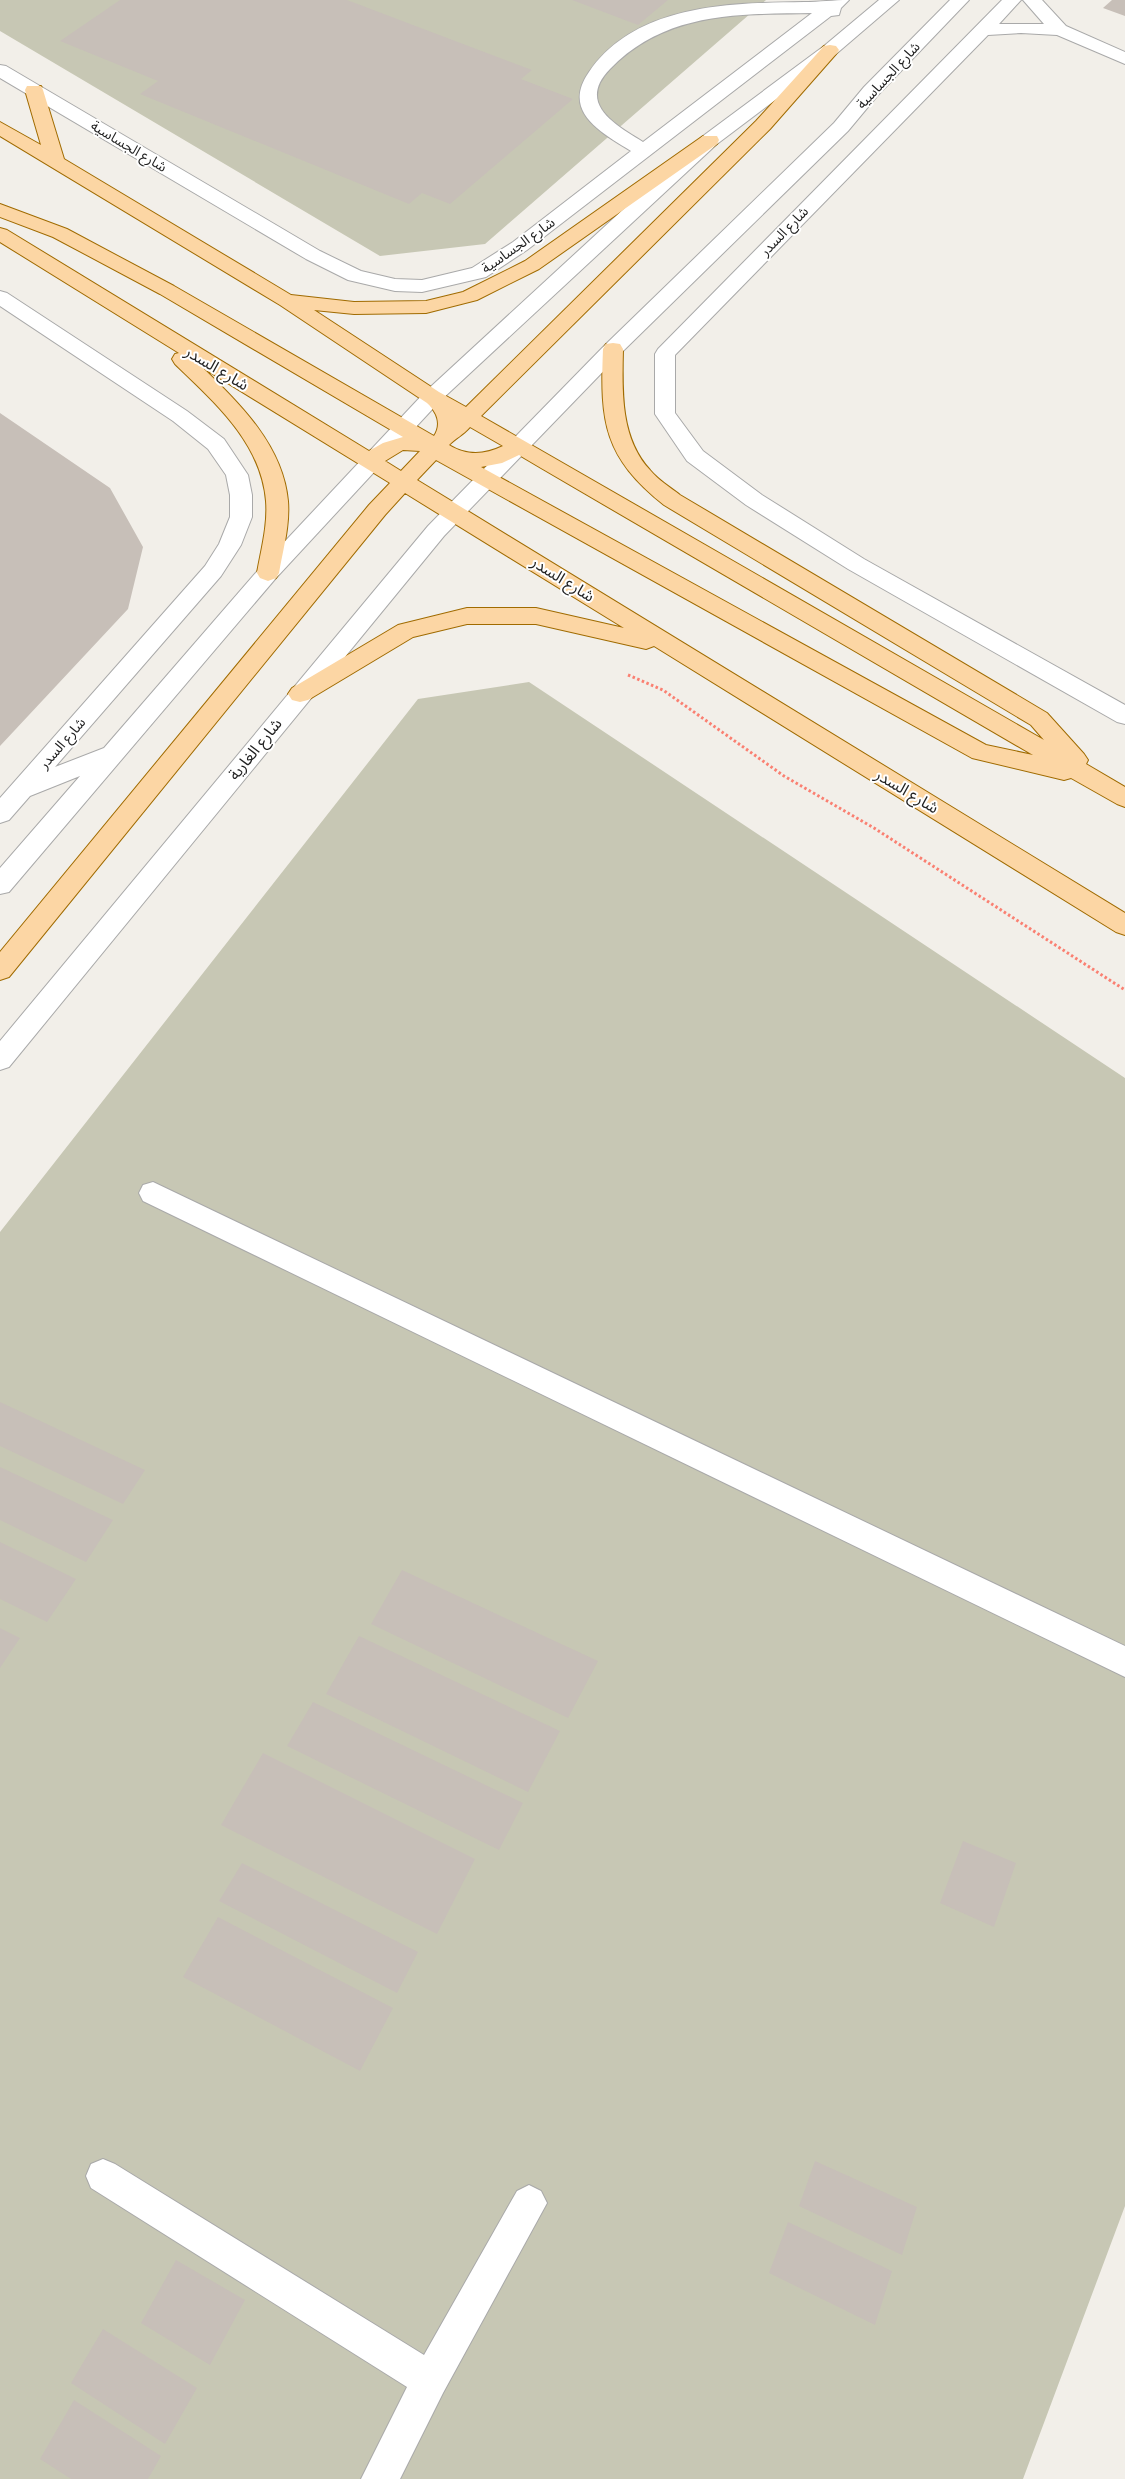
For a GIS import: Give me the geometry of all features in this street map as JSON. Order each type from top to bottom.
[{"type":"main road","points":[[0,970],[377,510],[466,417],[763,125],[830,50]]},
{"type":"main road","points":[[34,90],[56,162]]},
{"type":"main road","points":[[0,128],[287,301],[466,417],[1125,798]]},
{"type":"main road","points":[[287,301],[354,308],[417,307],[470,296],[532,265],[710,140]]},
{"type":"main road","points":[[0,210],[60,233],[167,290],[403,428],[436,450],[980,752],[1092,778]]},
{"type":"main road","name":"شارع السدر","points":[[0,234],[148,326],[372,460],[673,648],[1125,924]]},
{"type":"main road","points":[[148,326],[229,405],[246,426],[270,468],[277,500],[275,533],[268,573]]},
{"type":"main road","points":[[613,349],[614,419],[622,445],[642,475],[672,500],[1039,719],[1092,778]]},
{"type":"main road","points":[[432,396],[446,410],[449,419],[447,432],[430,462],[429,478],[438,495],[455,511]]},
{"type":"main road","points":[[372,460],[387,448],[399,444],[420,444],[455,457],[478,461],[501,456],[518,446]]},
{"type":"main road","points":[[300,694],[406,631],[467,616],[536,616],[610,631],[673,648]]},
{"type":"street","points":[[0,885],[110,754],[268,573],[432,396],[710,140],[830,50],[890,0]]},
{"type":"street","name":"شارع الجساسية","points":[[518,446],[613,349],[841,127],[871,91],[960,0]]},
{"type":"street","points":[[871,91],[934,77],[984,30],[1012,0]]},
{"type":"street","points":[[1032,0],[1060,30]]},
{"type":"street","points":[[643,151],[595,117],[587,100],[591,80],[604,62],[646,30],[692,16],[754,9],[836,4],[845,37]]},
{"type":"street","name":"شارع الجساسية","points":[[0,70],[313,255],[355,276],[395,285],[422,286],[479,273],[520,246],[836,4]]},
{"type":"street","points":[[984,30],[1021,28],[1060,30],[1125,59]]},
{"type":"street","name":"شارع السدر","points":[[934,77],[665,354],[665,414],[695,456],[754,500],[856,564],[1125,716]]},
{"type":"street","name":"شارع السدر","points":[[0,297],[180,416],[216,444],[237,475],[241,495],[241,517],[230,545],[212,572],[22,789]]},
{"type":"street","name":"شارع الغارية","points":[[0,1060],[427,541],[518,446]]},
{"type":"street","points":[[0,814],[22,789],[110,754]]},
{"type":"street","points":[[153,1193],[1125,1662]]},
{"type":"street","points":[[103,2176],[430,2380]]},
{"type":"street","points":[[380,2479],[430,2380],[529,2202]]},
{"type":"path","points":[[621,672],[663,690],[784,776],[874,828],[1125,990]]},
{"type":"shaded area","points":[[0,0],[766,0],[485,244],[380,256],[0,31]]},
{"type":"shaded area","points":[[529,682],[1125,1078],[1125,2206],[1023,2479],[0,2479],[0,1232],[418,699]]},
{"type":"building","points":[[120,0],[347,0],[532,70],[521,79],[573,99],[450,204],[422,193],[409,204],[140,94],[158,81],[60,41]]},
{"type":"building","points":[[572,0],[668,0],[638,25]]},
{"type":"building","points":[[1112,0],[1125,0],[1125,16],[1103,8]]},
{"type":"building","points":[[0,413],[110,488],[143,547],[128,609],[0,746]]},
{"type":"building","points":[[0,1402],[145,1470],[123,1504],[0,1446]]},
{"type":"building","points":[[0,1467],[113,1520],[86,1562],[0,1520]]},
{"type":"building","points":[[0,1542],[76,1579],[47,1622],[0,1599]]},
{"type":"building","points":[[402,1570],[598,1661],[568,1718],[371,1624]]},
{"type":"building","points":[[0,1628],[20,1638],[0,1668]]},
{"type":"building","points":[[359,1636],[560,1731],[528,1792],[326,1694]]},
{"type":"building","points":[[313,1702],[523,1803],[499,1850],[287,1746]]},
{"type":"building","points":[[263,1753],[475,1859],[437,1934],[221,1825]]},
{"type":"building","points":[[963,1841],[1016,1863],[994,1927],[940,1903]]},
{"type":"building","points":[[242,1863],[418,1952],[397,1993],[219,1901]]},
{"type":"building","points":[[218,1917],[393,2008],[360,2071],[183,1977]]},
{"type":"building","points":[[815,2161],[917,2207],[902,2255],[799,2206]]},
{"type":"building","points":[[788,2222],[892,2271],[875,2325],[769,2273]]},
{"type":"building","points":[[176,2260],[245,2300],[210,2365],[141,2323]]},
{"type":"building","points":[[103,2329],[197,2388],[165,2444],[71,2383]]},
{"type":"building","points":[[74,2400],[161,2456],[148,2479],[71,2479],[40,2459]]}]
